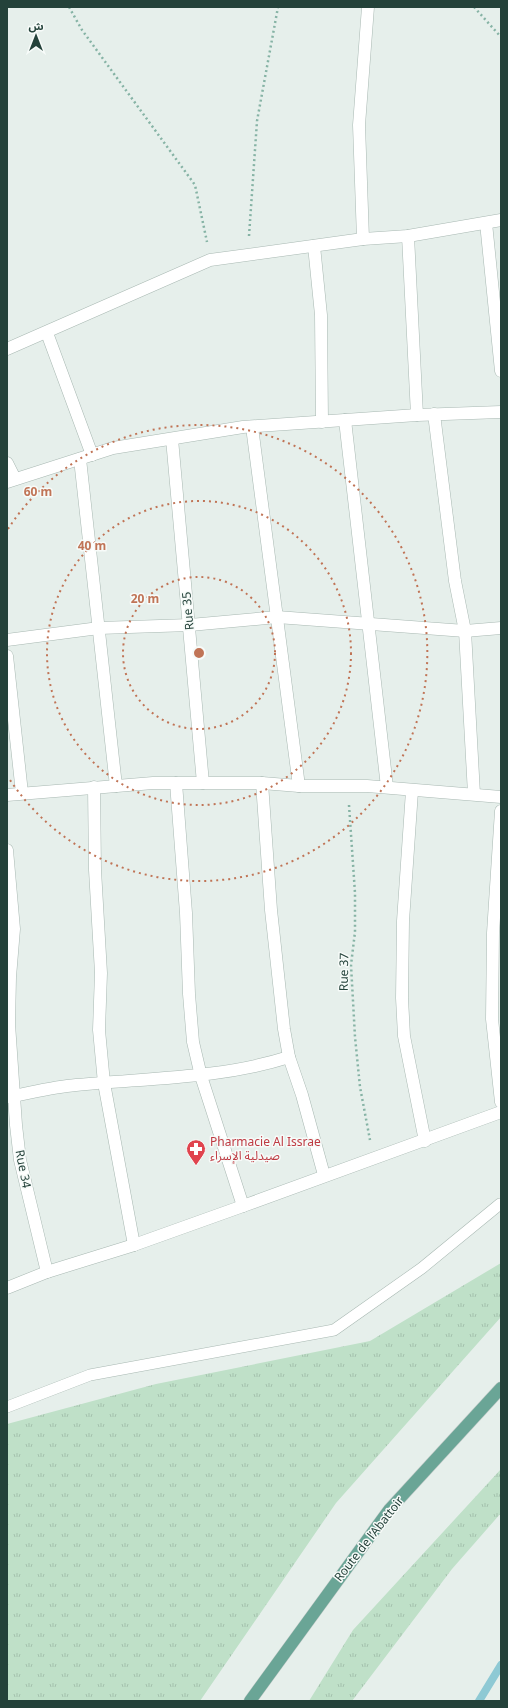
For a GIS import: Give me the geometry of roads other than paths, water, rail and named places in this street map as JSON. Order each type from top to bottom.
[{"type":"main road","name":"Route de l’Abattoir","points":[[250,1701],[389,1510],[501,1388]]},
{"type":"street","points":[[363,239],[360,125],[368,7]]},
{"type":"street","points":[[7,349],[47,333],[210,260],[363,239],[408,236],[501,221]]},
{"type":"street","points":[[486,223],[501,370]]},
{"type":"street","points":[[408,236],[417,415]]},
{"type":"street","points":[[314,246],[321,315],[322,422]]},
{"type":"street","points":[[47,333],[92,455]]},
{"type":"street","points":[[7,463],[11,481],[114,448],[252,427],[417,415],[501,412]]},
{"type":"street","points":[[434,414],[455,581],[465,631],[474,794]]},
{"type":"street","points":[[345,420],[387,787]]},
{"type":"street","points":[[252,427],[299,786]]},
{"type":"street","name":"Rue 35","points":[[172,439],[190,625],[203,783]]},
{"type":"street","points":[[80,459],[116,786]]},
{"type":"street","points":[[7,640],[99,628],[190,625],[277,617],[465,631],[501,628]]},
{"type":"street","points":[[7,656],[22,793]]},
{"type":"street","points":[[176,783],[186,913],[189,994],[193,1042],[201,1076],[243,1206]]},
{"type":"street","points":[[7,795],[94,787],[176,783],[262,783],[299,786],[387,787],[412,791],[501,797]]},
{"type":"street","points":[[262,783],[271,910],[284,1029],[289,1057],[302,1095],[324,1175]]},
{"type":"street","points":[[94,787],[95,870],[100,953],[99,1030],[104,1083],[134,1245]]},
{"type":"street","points":[[412,791],[404,913],[402,998],[404,1036],[425,1141]]},
{"type":"street","points":[[501,811],[493,933],[492,1019],[501,1102]]},
{"type":"street","name":"Rue 34","points":[[7,850],[14,929],[9,977],[11,1097],[20,1160],[47,1272]]},
{"type":"street","points":[[11,1097],[46,1089],[201,1076],[264,1065],[289,1057]]},
{"type":"street","points":[[7,1288],[47,1272],[134,1245],[324,1175],[425,1141],[501,1112]]},
{"type":"lane","points":[[7,1407],[90,1375],[334,1330],[422,1268],[500,1204]]},
{"type":"waterway","points":[[479,1701],[501,1665]]},
{"type":"place","name":"Pharmacie Al Issrae صيدلية الإسراء","points":[[196,1166]]}]
